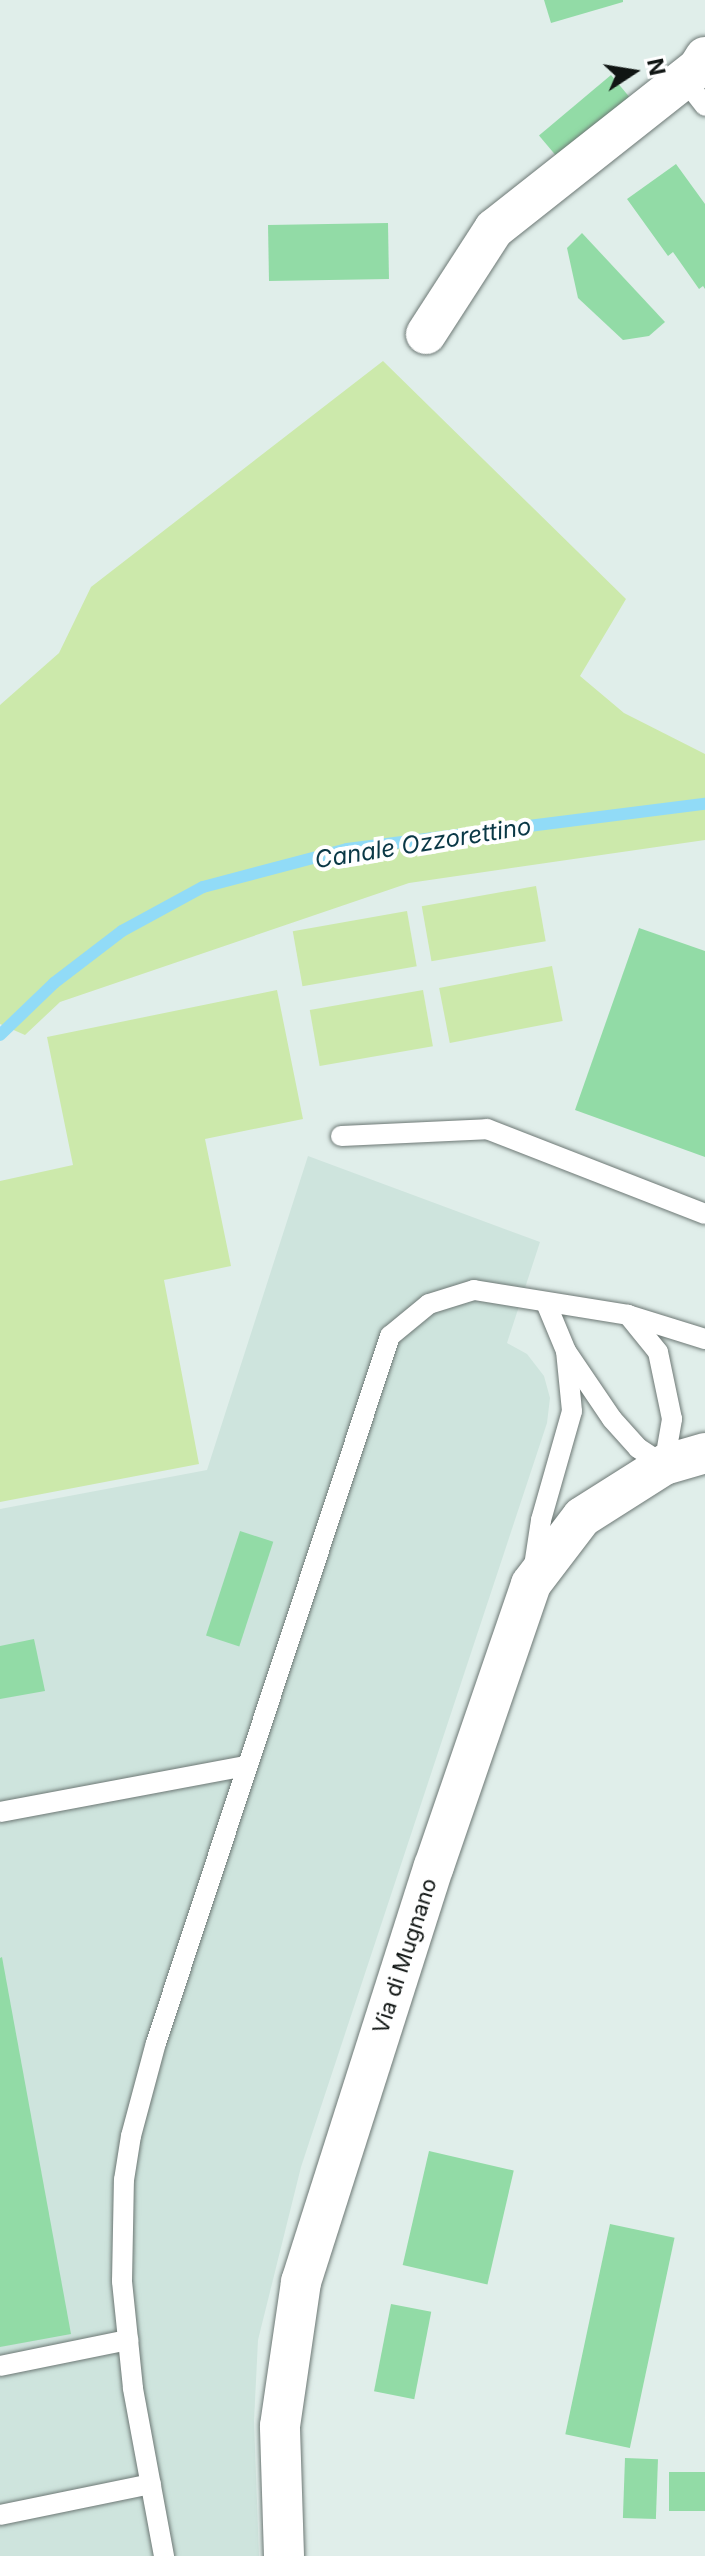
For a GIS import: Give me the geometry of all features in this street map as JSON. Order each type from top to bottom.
[{"type":"street","points":[[426,334],[494,229],[698,81]]},
{"type":"street","name":"Via di Mugnano","points":[[284,2556],[280,2426],[301,2282],[434,1866],[531,1584],[582,1517],[664,1465],[705,1453]]},
{"type":"lane","points":[[341,1136],[487,1129],[705,1214]]},
{"type":"lane","points":[[164,2556],[128,2340],[122,2281],[124,2180],[131,2136],[156,2043],[390,1336],[429,1304],[474,1290],[628,1315],[705,1339]]},
{"type":"lane","points":[[546,1303],[566,1351],[612,1419],[638,1448],[664,1465],[672,1419],[658,1352],[628,1315]]},
{"type":"lane","points":[[531,1584],[541,1520],[572,1411],[566,1351]]},
{"type":"lane","points":[[0,1812],[246,1766]]},
{"type":"lane","points":[[0,2366],[128,2340]]},
{"type":"lane","points":[[0,2515],[151,2484]]},
{"type":"shaded area","points":[[308,1156],[540,1242],[507,1343],[527,1354],[544,1376],[550,1398],[547,1423],[301,2167],[258,2340],[254,2421],[259,2556],[0,2556],[0,1509],[207,1470]]},
{"type":"green space","points":[[383,361],[626,599],[580,676],[624,713],[705,754],[705,840],[409,883],[60,1002],[25,1035],[0,1024],[0,705],[59,653],[91,587]]},
{"type":"green space","points":[[536,886],[546,941],[431,961],[422,906]]},
{"type":"green space","points":[[407,911],[417,966],[302,986],[293,931]]},
{"type":"green space","points":[[552,966],[563,1021],[450,1043],[439,988]]},
{"type":"green space","points":[[277,990],[303,1119],[205,1139],[231,1266],[164,1280],[199,1464],[0,1502],[0,1181],[73,1165],[47,1037]]},
{"type":"green space","points":[[423,990],[433,1046],[320,1066],[310,1010]]},
{"type":"building","points":[[544,0],[623,0],[623,2],[551,23]]},
{"type":"building","points":[[611,75],[637,106],[565,166],[539,135]]},
{"type":"building","points":[[676,164],[705,204],[705,289],[703,286],[699,289],[673,252],[668,256],[627,199]]},
{"type":"building","points":[[388,223],[389,279],[269,281],[268,225]]},
{"type":"building","points":[[582,233],[665,322],[649,336],[623,340],[578,298],[567,248]]},
{"type":"building","points":[[639,928],[705,951],[705,1157],[575,1110]]},
{"type":"building","points":[[240,1531],[273,1542],[239,1646],[206,1636]]},
{"type":"building","points":[[34,1639],[45,1691],[0,1699],[0,1646]]},
{"type":"building","points":[[0,1958],[71,2334],[0,2347]]},
{"type":"building","points":[[429,2151],[514,2171],[487,2285],[403,2265]]},
{"type":"building","points":[[610,2224],[675,2238],[630,2448],[565,2434]]},
{"type":"building","points":[[391,2304],[431,2312],[414,2399],[374,2391]]},
{"type":"building","points":[[625,2458],[658,2459],[656,2519],[623,2518]]},
{"type":"building","points":[[669,2472],[705,2472],[705,2511],[669,2511]]},
{"type":"waterway","name":"Canale Ozzorettino","points":[[0,1035],[54,983],[122,931],[203,887],[347,849],[705,804]]}]
